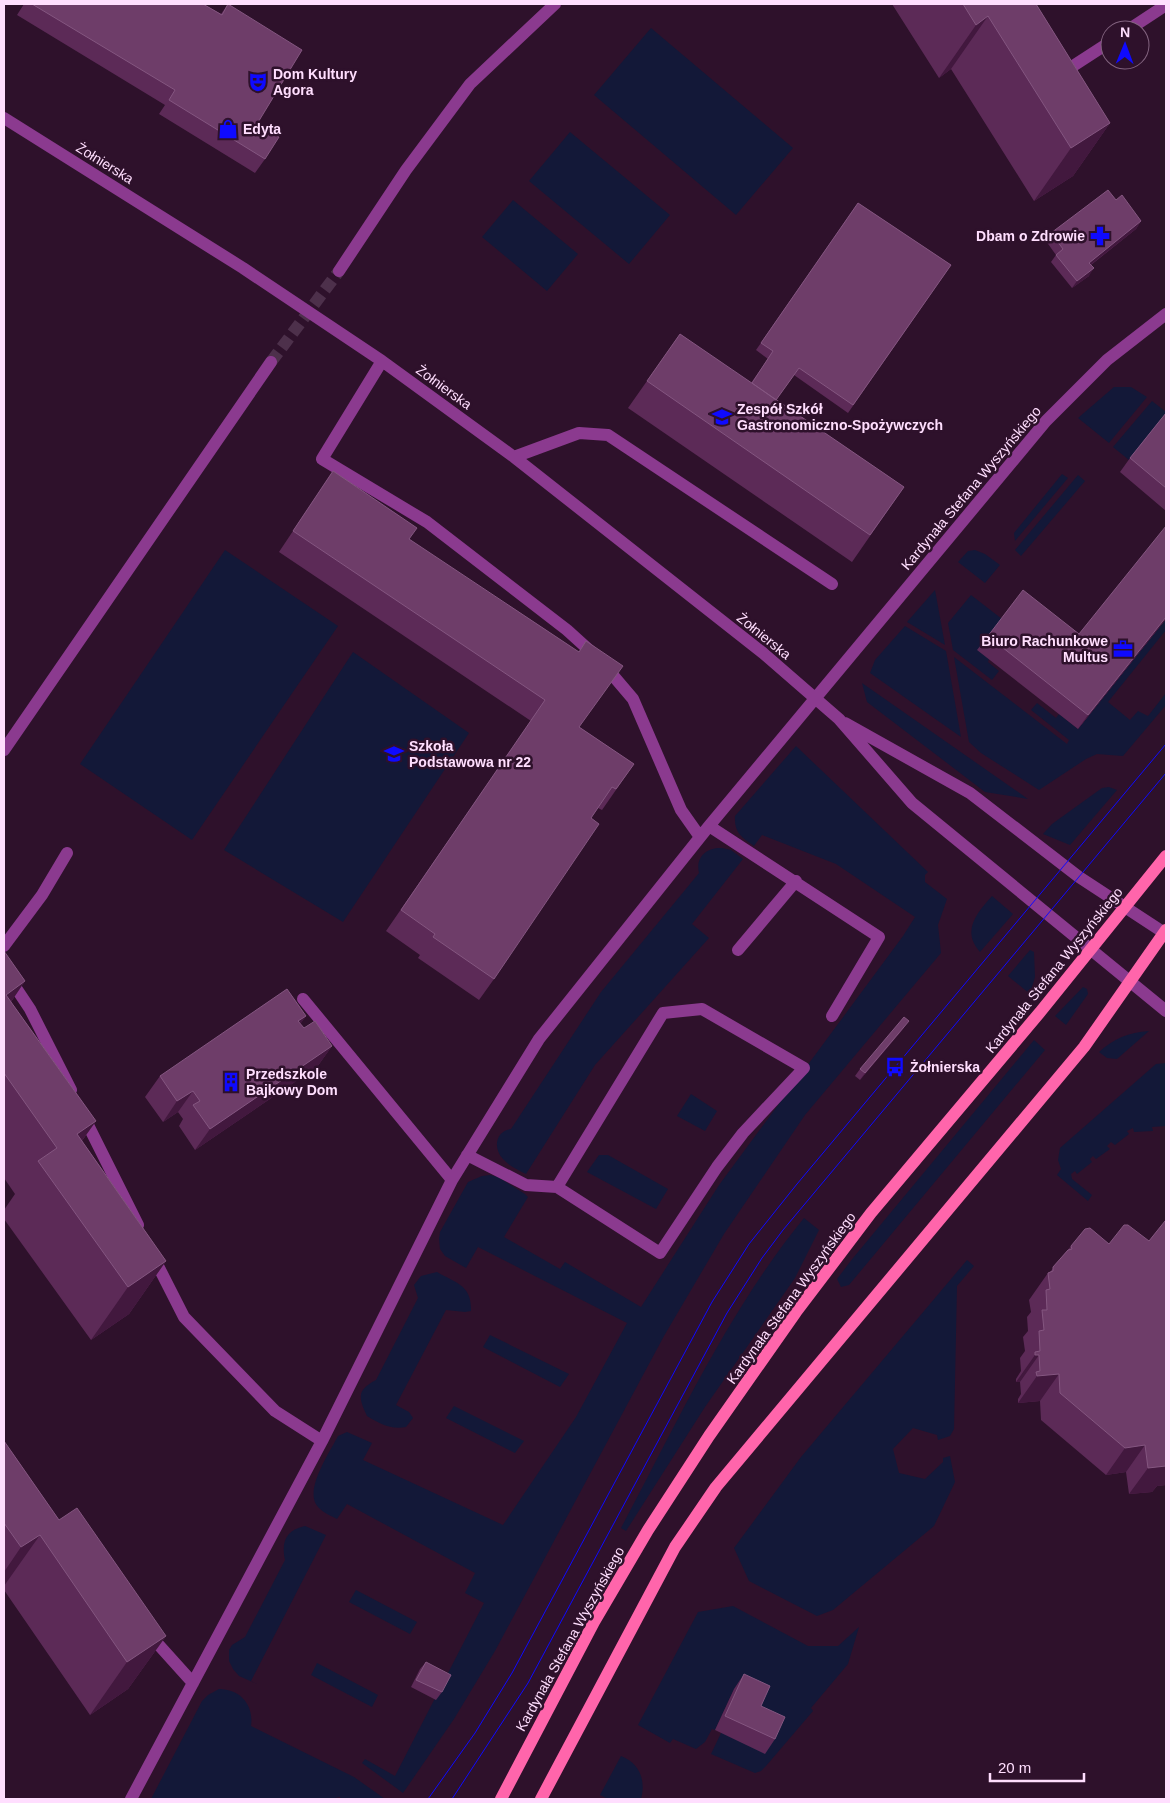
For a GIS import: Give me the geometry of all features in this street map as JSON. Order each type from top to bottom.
[{"type":"main road","name":"Kardynała Stefana Wyszyńskiego","points":[[501,1799],[619,1580],[709,1436],[847,1242],[1091,950],[1166,856]]},
{"type":"main road","points":[[541,1799],[675,1548],[716,1487],[1072,1061],[1131,983],[1166,932]]},
{"type":"street","points":[[338,271],[406,170],[470,84],[555,4]]},
{"type":"street","points":[[1143,20],[1166,5]]},
{"type":"street","points":[[1073,66],[1100,48]]},
{"type":"street","name":"Żołnierska","points":[[4,118],[244,268],[382,361],[514,457],[763,652],[838,719],[912,803],[1166,1011]]},
{"type":"street","name":"Kardynała Stefana Wyszyńskiego","points":[[131,1799],[322,1440],[452,1180],[539,1039],[708,826],[1046,421],[1107,360],[1166,314]]},
{"type":"street","points":[[382,361],[322,459],[427,522],[567,630],[599,659],[633,698],[680,810],[700,837]]},
{"type":"street","points":[[4,750],[271,362]]},
{"type":"street","points":[[514,457],[579,433],[608,435],[832,584]]},
{"type":"street","name":"Żołnierska","points":[[838,719],[970,793],[1079,877],[1166,932]]},
{"type":"street","points":[[708,826],[796,881],[879,937],[832,1016]]},
{"type":"street","points":[[4,946],[42,895],[67,853]]},
{"type":"street","points":[[738,950],[796,881]]},
{"type":"street","points":[[4,970],[30,1009],[184,1317],[275,1411],[322,1440]]},
{"type":"street","points":[[303,999],[452,1180]]},
{"type":"street","points":[[467,1155],[526,1185],[557,1187],[660,1253],[717,1167],[743,1133],[804,1068],[702,1009],[663,1014],[557,1187]]},
{"type":"street","points":[[141,1625],[193,1683]]},
{"type":"shaded area","points":[[651,28],[793,148],[736,215],[594,95]]},
{"type":"shaded area","points":[[570,132],[670,215],[629,264],[529,181]]},
{"type":"shaded area","points":[[513,200],[578,254],[547,291],[482,237]]},
{"type":"shaded area","points":[[1114,387],[1131,387],[1147,397],[1109,443],[1078,418]]},
{"type":"shaded area","points":[[1152,401],[1166,412],[1166,435],[1129,460],[1113,447]]},
{"type":"shaded area","points":[[1062,474],[1068,478],[1015,541],[1014,533]]},
{"type":"shaded area","points":[[1078,475],[1085,481],[1021,556],[1015,550]]},
{"type":"shaded area","points":[[225,550],[338,626],[192,840],[80,764]]},
{"type":"shaded area","points":[[975,550],[985,554],[1000,565],[985,583],[958,562],[968,551]]},
{"type":"shaded area","points":[[935,590],[945,645],[907,622]]},
{"type":"shaded area","points":[[971,595],[1002,619],[988,662],[999,671],[992,680],[953,650],[948,623]]},
{"type":"shaded area","points":[[1166,619],[1166,630],[1108,702],[1130,720],[1138,711],[1148,716],[1166,693],[1166,705],[1123,756],[1097,754],[1086,759],[1039,790],[981,753],[969,742],[954,657],[1067,744],[1069,740],[1031,710],[1037,703],[1056,718],[1059,714],[1078,729]]},
{"type":"shaded area","points":[[905,626],[946,651],[961,737],[870,673],[875,660]]},
{"type":"shaded area","points":[[353,652],[469,733],[343,922],[224,850]]},
{"type":"shaded area","points":[[862,683],[1028,799],[985,792],[867,702]]},
{"type":"shaded area","points":[[796,746],[928,872],[925,875],[925,882],[947,899],[938,925],[941,953],[805,1115],[724,1234],[664,1336],[495,1651],[454,1719],[403,1793],[362,1763],[365,1759],[395,1776],[484,1603],[465,1593],[475,1573],[347,1504],[337,1519],[322,1511],[314,1500],[314,1491],[319,1471],[338,1436],[347,1432],[372,1443],[363,1460],[503,1525],[576,1417],[627,1323],[478,1247],[466,1268],[445,1256],[440,1249],[440,1232],[468,1182],[490,1175],[498,1177],[525,1194],[528,1197],[504,1237],[560,1269],[565,1262],[641,1307],[719,1185],[903,936],[915,917],[836,864],[762,835],[754,846],[742,837],[737,830],[735,816]]},
{"type":"shaded area","points":[[1109,787],[1117,790],[1070,845],[1043,834],[1052,824],[1102,788]]},
{"type":"shaded area","points":[[722,848],[731,850],[743,859],[692,924],[709,938],[595,1065],[526,1174],[511,1166],[500,1155],[497,1146],[499,1137],[506,1130],[511,1129],[601,992],[699,873],[698,867],[701,857],[712,849]]},
{"type":"shaded area","points":[[992,896],[1013,914],[980,952],[974,944],[971,930],[973,922],[981,909]]},
{"type":"shaded area","points":[[1030,950],[1034,952],[1035,977],[1030,994],[1008,976]]},
{"type":"shaded area","points":[[1083,987],[1087,989],[1088,994],[1066,1025],[1055,1016]]},
{"type":"shaded area","points":[[1149,1031],[1117,1059],[1107,1058],[1099,1052],[1110,1043],[1122,1037]]},
{"type":"shaded area","points":[[1034,1040],[1045,1050],[849,1285],[841,1287],[837,1279],[853,1258]]},
{"type":"shaded area","points":[[1166,1063],[1166,1126],[1152,1127],[1153,1131],[1134,1132],[1133,1128],[1127,1131],[1129,1134],[1115,1145],[1111,1142],[1107,1146],[1110,1149],[1096,1159],[1093,1156],[1090,1159],[1092,1162],[1077,1174],[1075,1171],[1071,1174],[1072,1179],[1092,1195],[1088,1201],[1057,1175],[1061,1169],[1058,1160],[1060,1148],[1156,1064]]},
{"type":"shaded area","points":[[691,1094],[717,1111],[705,1131],[677,1116]]},
{"type":"shaded area","points":[[599,1155],[608,1155],[668,1189],[656,1209],[587,1172]]},
{"type":"shaded area","points":[[804,1218],[819,1230],[795,1278],[705,1407],[626,1531],[621,1528],[683,1408],[727,1329],[751,1291]]},
{"type":"shaded area","points":[[967,1260],[974,1266],[957,1286],[954,1429],[950,1436],[938,1440],[937,1435],[913,1428],[893,1449],[899,1473],[925,1479],[943,1462],[943,1458],[950,1456],[955,1482],[934,1526],[833,1610],[817,1616],[749,1581],[734,1548],[801,1457]]},
{"type":"shaded area","points":[[437,1272],[456,1282],[466,1290],[471,1302],[471,1311],[446,1310],[396,1405],[409,1412],[413,1418],[406,1427],[395,1428],[386,1426],[367,1416],[361,1399],[362,1391],[376,1380],[418,1298],[414,1285],[421,1276]]},
{"type":"shaded area","points":[[490,1335],[569,1374],[560,1387],[483,1347]]},
{"type":"shaded area","points":[[454,1406],[524,1441],[515,1453],[446,1418]]},
{"type":"shaded area","points":[[305,1526],[326,1535],[251,1681],[257,1684],[239,1676],[233,1669],[229,1661],[229,1650],[232,1645],[245,1637],[285,1560],[284,1548],[286,1538],[293,1530]]},
{"type":"shaded area","points":[[356,1590],[417,1622],[410,1634],[349,1602]]},
{"type":"shaded area","points":[[733,1606],[808,1646],[838,1646],[859,1627],[848,1664],[811,1708],[813,1711],[766,1766],[761,1771],[755,1773],[711,1754],[721,1733],[734,1689],[715,1730],[712,1729],[705,1742],[696,1749],[673,1739],[670,1743],[638,1725],[698,1612]]},
{"type":"shaded area","points":[[317,1663],[378,1695],[372,1707],[311,1675]]},
{"type":"shaded area","points":[[219,1689],[240,1695],[248,1706],[251,1726],[354,1777],[385,1799],[341,1799],[340,1797],[330,1799],[151,1799],[202,1701]]},
{"type":"shaded area","points":[[621,1756],[633,1763],[640,1773],[643,1786],[641,1799],[608,1799],[600,1795]]},
{"type":"building","points":[[32,4],[203,4],[222,15],[228,4],[302,50],[257,124],[279,137],[265,159],[169,100],[175,90]]},
{"type":"building","points":[[963,4],[1036,4],[1110,123],[1071,148],[988,16],[976,25]]},
{"type":"building","points":[[1108,190],[1116,200],[1122,195],[1141,221],[1089,263],[1094,268],[1077,281],[1056,255],[1063,249],[1051,233]]},
{"type":"building","points":[[858,203],[951,265],[853,405],[799,368],[776,400],[752,383],[773,351],[761,343]]},
{"type":"building","points":[[680,334],[904,487],[870,535],[647,381]]},
{"type":"building","points":[[1166,413],[1166,488],[1130,458]]},
{"type":"building","points":[[333,471],[417,528],[409,539],[579,652],[586,641],[623,666],[579,727],[634,764],[616,789],[612,787],[591,818],[599,824],[494,979],[433,937],[435,934],[401,910],[545,700],[293,531]]},
{"type":"building","points":[[1166,526],[1166,617],[1088,715],[988,636],[1023,590],[1079,634]]},
{"type":"building","points":[[4,951],[25,981],[6,995],[96,1121],[77,1134],[166,1261],[128,1287],[38,1161],[57,1148],[4,1073]]},
{"type":"building","name":"Przedszkole Bajkowy Dom","points":[[287,989],[306,1016],[298,1021],[304,1028],[315,1021],[332,1046],[210,1129],[193,1105],[200,1101],[193,1091],[177,1101],[160,1076]]},
{"type":"building","points":[[904,1017],[909,1021],[865,1073],[860,1069]]},
{"type":"building","points":[[1165,1221],[1166,1466],[1148,1468],[1145,1445],[1125,1448],[1060,1393],[1059,1374],[1037,1376],[1036,1372],[1040,1371],[1039,1355],[1035,1355],[1035,1352],[1040,1351],[1039,1331],[1044,1330],[1042,1310],[1047,1310],[1046,1290],[1050,1289],[1048,1273],[1053,1271],[1053,1267],[1068,1250],[1072,1249],[1071,1246],[1085,1229],[1090,1228],[1109,1244],[1124,1225],[1128,1225],[1149,1241]]},
{"type":"building","points":[[4,1441],[59,1520],[77,1508],[166,1636],[127,1662],[40,1535],[21,1547],[4,1523]]},
{"type":"building","points":[[426,1662],[451,1675],[442,1692],[416,1680]]},
{"type":"building","points":[[744,1674],[770,1686],[761,1706],[785,1717],[775,1739],[725,1716]]},
{"type":"tunnel","points":[[271,362],[339,271]]},
{"type":"tram line","points":[[428,1799],[475,1733],[512,1673],[712,1302],[749,1244],[797,1184],[1166,744]]},
{"type":"tram line","points":[[452,1799],[528,1683],[727,1313],[762,1258],[783,1230],[1166,773]]},
{"type":"place","name":"Dom Kultury Agora","points":[[258,82]]},
{"type":"place","name":"Edyta","points":[[228,129]]},
{"type":"place","name":"Dbam o Zdrowie","points":[[1100,236]]},
{"type":"place","name":"Zespół Szkół Gastronomiczno-Spożywczych","points":[[722,417]]},
{"type":"place","name":"Biuro Rachunkowe Multus","points":[[1123,649]]},
{"type":"place","name":"Szkoła Podstawowa nr 22","points":[[394,754]]},
{"type":"place","name":"Żołnierska","points":[[895,1067]]},
{"type":"place","name":"Przedszkole Bajkowy Dom","points":[[231,1082]]}]
